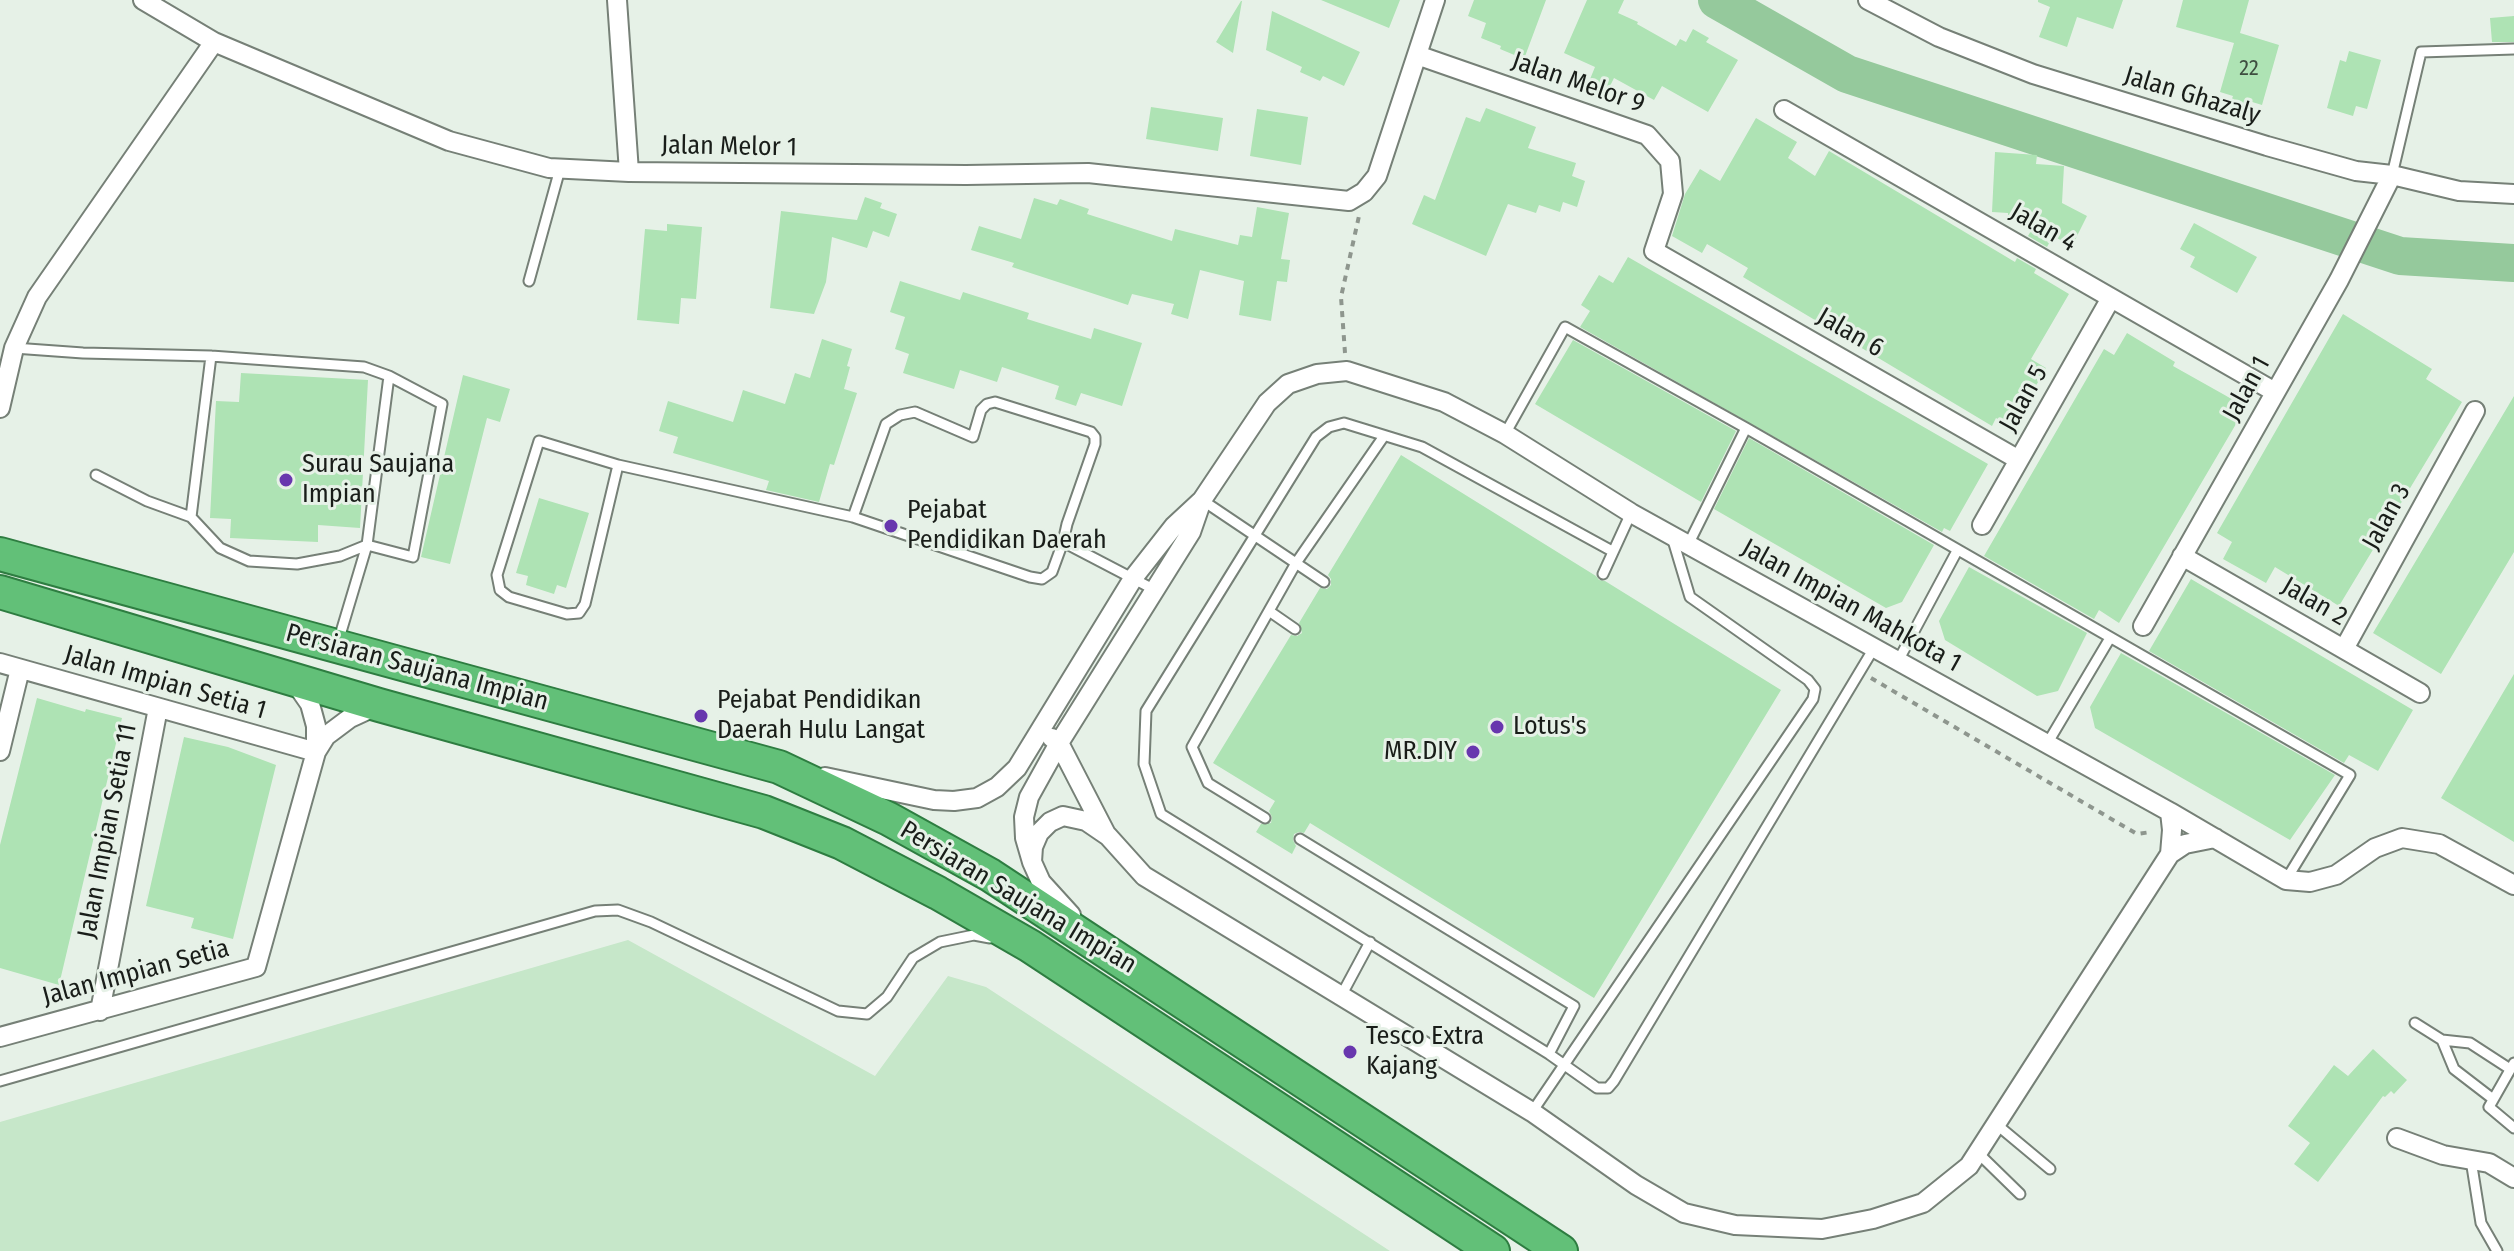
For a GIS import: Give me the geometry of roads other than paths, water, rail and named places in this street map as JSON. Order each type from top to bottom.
[{"type":"highway","name":"Persiaran Saujana Impian","points":[[3,550],[337,646],[779,767],[889,819],[990,875],[1561,1251]]},
{"type":"highway","name":"Persiaran Saujana Impian","points":[[0,592],[379,705],[764,812],[842,843],[1030,946],[1493,1251]]},
{"type":"street","name":"Jalan Melor 1","points":[[143,0],[214,42],[449,141],[560,169],[629,172],[1088,173],[1356,197],[1377,176],[1417,55]]},
{"type":"street","points":[[617,0],[629,172]]},
{"type":"street","points":[[1417,55],[1435,0]]},
{"type":"street","name":"Jalan Ghazaly","points":[[1868,0],[1939,37],[2033,74],[2356,171],[2392,175],[2459,191],[2514,194]]},
{"type":"street","points":[[0,408],[7,344],[214,42]]},
{"type":"street","name":"Jalan Melor 9","points":[[1417,55],[1647,135],[1670,161],[1673,194],[1654,251]]},
{"type":"street","name":"Jalan 4","points":[[1784,110],[2275,392]]},
{"type":"street","name":"Jalan 1","points":[[2143,626],[2339,280],[2392,175]]},
{"type":"street","name":"Jalan 6","points":[[1654,251],[2019,460]]},
{"type":"street","name":"Jalan 5","points":[[1982,525],[2111,298]]},
{"type":"street","name":"Jalan Impian Mahkota 1","points":[[1202,500],[1267,403],[1288,384],[1317,374],[1347,371],[1444,402],[1505,434],[1631,513],[2286,880]]},
{"type":"street","name":"Jalan 3","points":[[2344,649],[2475,411]]},
{"type":"street","points":[[779,767],[934,800],[977,798],[997,787],[1017,768],[1134,577],[1174,526],[1202,500]]},
{"type":"street","points":[[1109,952],[1055,900],[1041,882],[1025,838],[1024,817],[1029,797],[1059,743],[1191,532],[1202,500]]},
{"type":"street","name":"Jalan 2","points":[[2182,556],[2420,693]]},
{"type":"street","name":"Jalan Impian Setia 1","points":[[0,663],[316,752]]},
{"type":"street","points":[[0,751],[20,669]]},
{"type":"street","name":"Jalan Impian Setia","points":[[0,1037],[256,967],[316,752],[316,726],[310,704],[292,678]]},
{"type":"street","name":"Jalan Impian Setia","points":[[316,752],[326,736],[350,718],[379,705]]},
{"type":"street","name":"Jalan Impian Setia 11","points":[[100,1011],[158,708]]},
{"type":"street","points":[[1040,730],[1059,743],[1108,836]]},
{"type":"street","points":[[2167,811],[2172,830],[2170,854]]},
{"type":"street","points":[[1032,862],[1033,847],[1039,833],[1050,822],[1063,816],[1086,821],[1108,836],[1144,876],[1532,1112],[1636,1185],[1684,1213],[1735,1225],[1822,1229],[1873,1219],[1923,1203],[1969,1166],[2170,854],[2185,844],[2215,838]]},
{"type":"street","points":[[2286,880],[2310,882],[2336,875],[2375,848],[2402,838],[2439,844],[2514,885]]},
{"type":"street","points":[[2397,1138],[2443,1155],[2489,1163],[2514,1178]]},
{"type":"lane","points":[[2392,175],[2421,52],[2514,49]]},
{"type":"lane","points":[[529,281],[560,169]]},
{"type":"lane","points":[[1505,434],[1565,327],[1746,428],[2350,775],[2286,880]]},
{"type":"lane","points":[[7,344],[83,353],[211,356],[364,367],[389,376],[442,404],[413,557],[367,545],[340,556],[297,564],[249,561],[220,548],[191,517],[147,501],[96,475]]},
{"type":"lane","points":[[191,517],[211,356]]},
{"type":"lane","points":[[337,646],[367,545],[389,376]]},
{"type":"lane","points":[[618,465],[585,604],[579,613],[567,614],[509,597],[500,590],[497,575],[539,441],[618,465],[853,517],[1042,579],[1052,572],[1095,437],[1091,432],[995,402],[981,410],[973,437],[915,412],[900,415],[886,424],[853,517]]},
{"type":"lane","points":[[1612,551],[1422,447],[1344,423],[1329,427],[1316,437],[1146,711],[1144,764],[1161,814],[1549,1054],[1597,1088],[1608,1088],[1874,648]]},
{"type":"lane","points":[[1532,1112],[1813,699],[1815,689],[1808,680],[1690,597],[1685,589],[1680,540],[1746,428]]},
{"type":"lane","points":[[1265,818],[1208,783],[1192,747],[1296,563],[1384,436]]},
{"type":"lane","points":[[1202,500],[1324,582]]},
{"type":"lane","points":[[1603,574],[1631,513]]},
{"type":"lane","points":[[1063,542],[1155,590]]},
{"type":"lane","points":[[1898,661],[1957,551]]},
{"type":"lane","points":[[1269,611],[1295,629]]},
{"type":"lane","points":[[2047,744],[2110,638]]},
{"type":"lane","points":[[1300,839],[1574,1006],[1549,1054]]},
{"type":"lane","points":[[0,1081],[595,911],[618,910],[651,922],[838,1011],[867,1014],[887,997],[913,958],[940,942],[974,935],[1030,946]]},
{"type":"lane","points":[[1341,996],[1370,942]]},
{"type":"lane","points":[[2415,1023],[2442,1040],[2470,1043],[2512,1066],[2489,1107],[2514,1128]]},
{"type":"lane","points":[[2442,1040],[2454,1069],[2493,1099]]},
{"type":"lane","points":[[1996,1124],[2050,1169]]},
{"type":"lane","points":[[1978,1153],[2020,1194]]},
{"type":"lane","points":[[2471,1160],[2481,1223],[2497,1251]]},
{"type":"waterway","points":[[1717,0],[1847,74],[2400,256],[2514,263]]},
{"type":"place","name":"Surau Saujana Impian","points":[[286,480]]},
{"type":"place","name":"Pejabat Pendidikan Daerah","points":[[891,526]]},
{"type":"place","name":"Pejabat Pendidikan Daerah Hulu Langat","points":[[701,716]]},
{"type":"place","name":"Lotus's","points":[[1497,727]]},
{"type":"place","name":"MR.DIY","points":[[1473,752]]},
{"type":"place","name":"Tesco Extra Kajang","points":[[1350,1052]]}]
